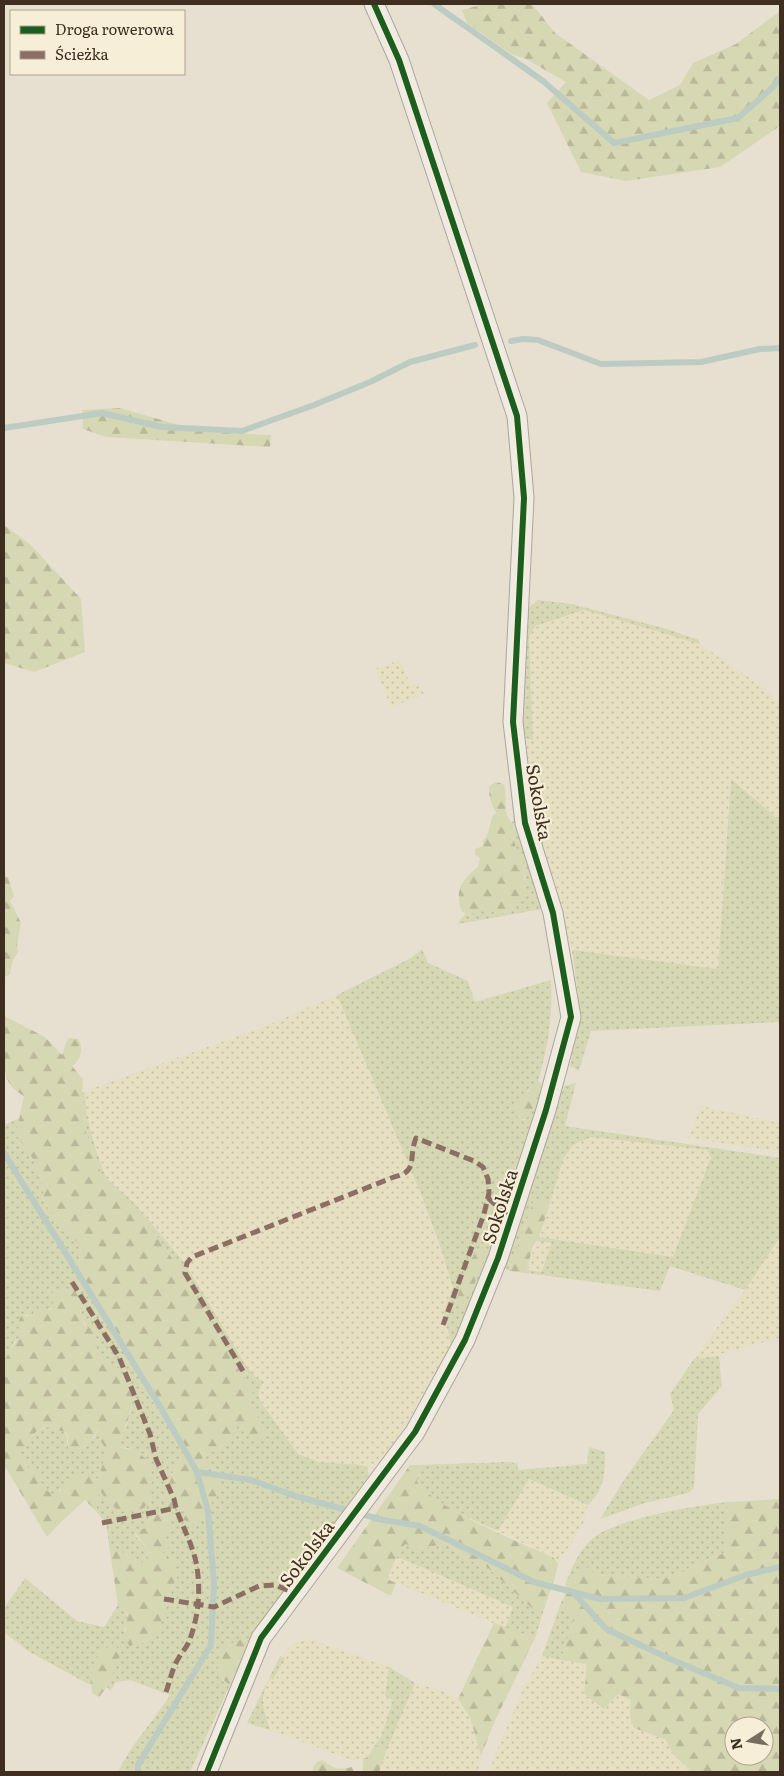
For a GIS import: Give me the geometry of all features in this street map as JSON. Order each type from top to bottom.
[{"type":"street","name":"Sokolska","points":[[207,1772],[261,1638],[415,1432],[465,1340],[498,1258],[546,1110],[572,1017],[553,913],[525,822],[513,722],[524,498],[517,416],[399,60],[374,4]]},
{"type":"shaded area","points":[[584,610],[700,644],[763,687],[780,703],[780,821],[730,780],[718,969],[572,950],[552,887],[533,807],[525,738],[533,740],[529,637],[535,626]]},
{"type":"shaded area","points":[[400,660],[411,686],[419,683],[424,694],[391,707],[375,669]]},
{"type":"shaded area","points":[[337,995],[419,1189],[453,1288],[444,1312],[451,1346],[406,1424],[383,1459],[367,1467],[319,1462],[298,1454],[261,1402],[258,1395],[257,1378],[247,1367],[184,1262],[134,1203],[106,1178],[85,1110],[85,1092],[95,1087],[261,1028]]},
{"type":"shaded area","points":[[701,1106],[780,1123],[780,1152],[688,1138]]},
{"type":"shaded area","points":[[591,1137],[707,1150],[711,1157],[673,1257],[539,1237],[563,1159],[573,1145]]},
{"type":"shaded area","points":[[780,1237],[780,1338],[719,1354],[719,1356],[694,1359],[745,1290]]},
{"type":"shaded area","points":[[536,1241],[551,1242],[542,1272],[527,1270]]},
{"type":"shaded area","points":[[529,1479],[588,1505],[583,1524],[558,1564],[554,1558],[498,1531]]},
{"type":"shaded area","points":[[396,1558],[403,1559],[513,1607],[505,1628],[387,1579]]},
{"type":"shaded area","points":[[311,1639],[389,1667],[385,1696],[393,1700],[381,1737],[368,1757],[354,1761],[270,1730],[263,1706],[263,1695],[269,1679],[285,1658],[282,1657],[286,1650],[295,1642]]},
{"type":"shaded area","points":[[542,1656],[587,1664],[618,1694],[631,1700],[630,1717],[634,1728],[665,1739],[674,1755],[689,1770],[687,1772],[490,1772],[494,1757],[521,1694]]},
{"type":"shaded area","points":[[415,1683],[440,1690],[458,1699],[470,1717],[481,1756],[478,1772],[379,1772],[381,1762]]},
{"type":"green space","points":[[484,4],[532,4],[555,33],[649,100],[680,85],[693,63],[736,44],[780,11],[780,126],[720,167],[626,181],[581,172],[547,103],[566,82],[526,59],[511,54],[467,23],[462,10]]},
{"type":"green space","points":[[120,408],[203,432],[271,435],[270,447],[106,437],[83,429],[82,410]]},
{"type":"green space","points":[[4,525],[31,545],[81,599],[85,652],[34,672],[4,663]]},
{"type":"green space","points":[[538,600],[572,604],[667,629],[699,640],[700,644],[584,610],[535,626],[529,637],[533,740],[525,738],[520,707],[527,609]]},
{"type":"green space","points":[[731,779],[780,821],[780,1024],[778,1022],[591,1031],[579,1071],[570,1066],[577,1028],[578,994],[572,950],[718,969]]},
{"type":"green space","points":[[495,782],[504,785],[506,811],[514,824],[513,836],[517,852],[522,855],[525,887],[522,900],[504,913],[496,913],[484,908],[470,914],[462,912],[459,892],[463,882],[478,867],[480,858],[475,854],[475,849],[483,846],[483,841],[488,833],[493,815],[496,813],[489,791],[489,787]]},
{"type":"green space","points":[[516,814],[542,909],[457,924],[466,913],[470,914],[484,908],[496,913],[504,913],[522,900],[525,878],[522,856],[517,853],[513,836],[514,824],[512,823]]},
{"type":"green space","points":[[4,877],[8,877],[14,896],[10,901],[21,923],[17,945],[18,953],[13,961],[10,974],[5,977],[4,982]]},
{"type":"green space","points":[[422,949],[428,963],[468,981],[475,1002],[551,980],[550,1019],[542,1068],[538,1081],[518,1101],[515,1111],[516,1117],[525,1120],[535,1099],[542,1093],[490,1253],[451,1346],[444,1312],[453,1288],[438,1240],[419,1189],[337,995],[411,958]]},
{"type":"green space","points":[[4,1016],[45,1037],[62,1055],[67,1040],[70,1038],[78,1039],[81,1046],[81,1054],[78,1061],[72,1066],[83,1079],[82,1093],[86,1133],[103,1178],[158,1238],[183,1274],[253,1390],[249,1407],[260,1421],[265,1432],[265,1437],[252,1437],[246,1434],[238,1425],[228,1442],[202,1458],[212,1472],[221,1475],[218,1494],[197,1523],[191,1525],[183,1519],[187,1514],[183,1508],[170,1514],[169,1529],[164,1538],[169,1545],[167,1551],[162,1552],[165,1559],[173,1561],[178,1575],[164,1604],[164,1613],[159,1631],[144,1643],[134,1643],[130,1647],[124,1638],[128,1616],[118,1605],[110,1552],[120,1551],[132,1561],[142,1563],[148,1557],[149,1551],[133,1530],[134,1528],[139,1530],[146,1528],[146,1524],[155,1515],[169,1514],[167,1505],[168,1488],[185,1447],[163,1408],[151,1401],[148,1386],[84,1279],[78,1261],[83,1259],[79,1245],[44,1203],[42,1182],[33,1159],[16,1134],[24,1096],[8,1081],[4,1070]]},
{"type":"green space","points":[[537,1080],[541,1083],[542,1093],[535,1099],[532,1113],[527,1118],[520,1120],[516,1117],[515,1110],[519,1096],[529,1091],[530,1085]]},
{"type":"green space","points":[[576,1083],[565,1126],[780,1158],[780,1237],[745,1290],[670,1266],[660,1291],[526,1273],[527,1270],[542,1272],[551,1243],[536,1241],[539,1237],[673,1257],[711,1157],[707,1150],[591,1137],[573,1145],[563,1159],[549,1206],[542,1200],[534,1200],[509,1271],[504,1268],[564,1086]]},
{"type":"green space","points":[[85,1092],[87,1116],[106,1178],[134,1203],[184,1262],[247,1367],[257,1378],[263,1381],[258,1395],[261,1402],[298,1454],[319,1462],[361,1465],[367,1467],[369,1475],[252,1638],[230,1644],[222,1680],[230,1685],[190,1772],[118,1772],[129,1752],[170,1695],[130,1680],[116,1682],[110,1691],[107,1687],[116,1663],[101,1651],[95,1663],[90,1685],[28,1651],[4,1632],[4,1608],[25,1578],[77,1621],[104,1627],[118,1605],[128,1616],[124,1631],[134,1643],[144,1643],[150,1638],[164,1613],[164,1604],[178,1575],[165,1559],[162,1551],[167,1543],[164,1538],[165,1514],[154,1515],[146,1524],[147,1528],[139,1530],[135,1535],[149,1551],[148,1557],[142,1563],[132,1561],[127,1554],[110,1552],[106,1523],[96,1511],[100,1491],[145,1458],[128,1448],[117,1447],[131,1411],[131,1396],[125,1382],[111,1363],[98,1356],[95,1342],[82,1318],[81,1307],[53,1302],[54,1308],[46,1309],[33,1315],[25,1315],[22,1335],[14,1342],[4,1360],[4,1125],[20,1118],[16,1134],[33,1159],[42,1182],[44,1203],[79,1245],[83,1259],[78,1261],[84,1279],[148,1386],[151,1401],[163,1408],[185,1447],[181,1459],[172,1474],[183,1508],[187,1514],[183,1519],[205,1512],[217,1494],[221,1475],[212,1472],[202,1458],[228,1442],[238,1425],[263,1425],[249,1407],[253,1390],[183,1274],[158,1238],[103,1178],[86,1133],[82,1093]]},
{"type":"green space","points":[[534,1200],[542,1200],[549,1206],[539,1237],[533,1246],[526,1273],[509,1271]]},
{"type":"green space","points":[[478,1249],[484,1253],[481,1275],[476,1278],[473,1290],[470,1296],[467,1296],[461,1309],[458,1302],[459,1292],[463,1279]]},
{"type":"green space","points":[[60,1287],[73,1288],[83,1304],[80,1311],[84,1325],[92,1329],[96,1337],[98,1356],[117,1367],[130,1390],[133,1400],[128,1420],[117,1447],[132,1450],[149,1462],[152,1471],[152,1482],[150,1498],[144,1508],[129,1511],[119,1510],[100,1491],[96,1511],[85,1500],[47,1537],[4,1465],[4,1360],[22,1335],[18,1325],[20,1317],[33,1315],[33,1312],[43,1307],[49,1310],[53,1308],[52,1293]],"holes":[[[54,1425],[57,1430],[66,1432],[68,1450],[72,1452],[88,1446],[99,1428],[101,1441],[107,1452],[97,1481],[84,1475],[72,1478],[63,1486],[56,1498],[38,1481],[39,1475],[28,1468],[20,1454],[36,1432]]]},
{"type":"green space","points":[[719,1356],[722,1386],[698,1414],[694,1488],[688,1493],[645,1503],[600,1519],[624,1480],[674,1410],[670,1394],[694,1359]]},
{"type":"green space","points":[[54,1425],[66,1434],[67,1444],[94,1438],[100,1427],[101,1441],[107,1452],[97,1481],[60,1489],[57,1498],[52,1496],[38,1481],[39,1475],[28,1468],[20,1454],[36,1432]]},
{"type":"green space","points":[[589,1447],[605,1452],[605,1460],[601,1487],[588,1505],[529,1479],[498,1531],[442,1503],[423,1489],[417,1481],[420,1470],[418,1465],[506,1462],[517,1463],[518,1470],[587,1464]]},
{"type":"green space","points":[[410,1465],[418,1465],[420,1470],[417,1481],[425,1491],[440,1502],[501,1535],[554,1558],[558,1564],[546,1603],[535,1611],[486,1566],[465,1559],[447,1543],[420,1549],[405,1544],[396,1558],[387,1579],[396,1583],[391,1596],[337,1568]]},
{"type":"green space","points":[[780,1499],[780,1772],[687,1772],[689,1769],[674,1755],[665,1739],[634,1728],[630,1717],[631,1700],[618,1694],[604,1709],[584,1694],[587,1664],[561,1660],[574,1616],[564,1609],[566,1589],[572,1580],[588,1567],[596,1575],[663,1579],[724,1553],[728,1502]]},
{"type":"green space","points":[[728,1502],[724,1553],[663,1579],[595,1575],[572,1580],[567,1587],[565,1585],[579,1554],[592,1539],[603,1532],[618,1525],[657,1514]]},
{"type":"green space","points":[[447,1543],[465,1559],[486,1566],[535,1611],[546,1603],[535,1638],[505,1628],[513,1607],[403,1559],[396,1558],[405,1544],[420,1549]]},
{"type":"green space","points":[[563,1597],[564,1609],[574,1616],[561,1660],[542,1656]]},
{"type":"green space","points":[[494,1623],[535,1638],[493,1725],[481,1756],[470,1717],[458,1699]]},
{"type":"green space","points":[[243,1638],[252,1638],[230,1685],[218,1671],[218,1660],[229,1645]]},
{"type":"green space","points":[[110,1646],[116,1646],[121,1653],[107,1687],[99,1697],[93,1694],[91,1688],[92,1672],[101,1651]]},
{"type":"green space","points":[[280,1656],[285,1658],[273,1680],[269,1679],[263,1699],[270,1730],[247,1723]]},
{"type":"green space","points":[[389,1667],[415,1683],[387,1749],[375,1745],[381,1737],[393,1700],[385,1696]]},
{"type":"green space","points":[[375,1745],[387,1749],[379,1772],[363,1772],[363,1759],[368,1757]]},
{"type":"green space","points":[[323,1760],[336,1768],[352,1767],[354,1772],[313,1772],[313,1767],[318,1761]]},
{"type":"waterway","points":[[434,4],[543,81],[614,143],[738,118],[774,86],[780,78]]},
{"type":"waterway","points":[[511,341],[523,339],[538,340],[601,364],[701,362],[760,349],[780,348]]},
{"type":"waterway","points":[[4,428],[102,413],[162,427],[242,431],[314,405],[370,382],[410,362],[475,345]]},
{"type":"waterway","points":[[4,1153],[161,1408],[197,1472],[208,1511],[214,1583],[211,1645],[138,1765],[138,1772]]},
{"type":"waterway","points":[[197,1472],[251,1480],[295,1496],[383,1520],[420,1526],[534,1582],[600,1599],[684,1598],[746,1575],[780,1567]]},
{"type":"waterway","points":[[573,1592],[606,1629],[670,1659],[739,1688],[780,1689]]},
{"type":"marked path","points":[[243,1371],[185,1273],[187,1263],[192,1257],[402,1175],[410,1167],[416,1138],[474,1161],[483,1167],[488,1179],[489,1193],[484,1214],[443,1325]]},
{"type":"marked path","points":[[488,1198],[511,1219]]},
{"type":"marked path","points":[[72,1282],[119,1357],[150,1434],[156,1459],[174,1499],[196,1562],[199,1591],[193,1630],[189,1642],[176,1663],[166,1692]]},
{"type":"marked path","points":[[102,1523],[176,1508]]},
{"type":"marked path","points":[[164,1599],[214,1607],[259,1586],[275,1585],[295,1593]]},
{"type":"cycle path","points":[[207,1772],[261,1638],[415,1432],[465,1340],[498,1258],[546,1110],[571,1017],[553,913],[525,823],[513,722],[524,498],[517,416],[399,60],[374,4]]}]
